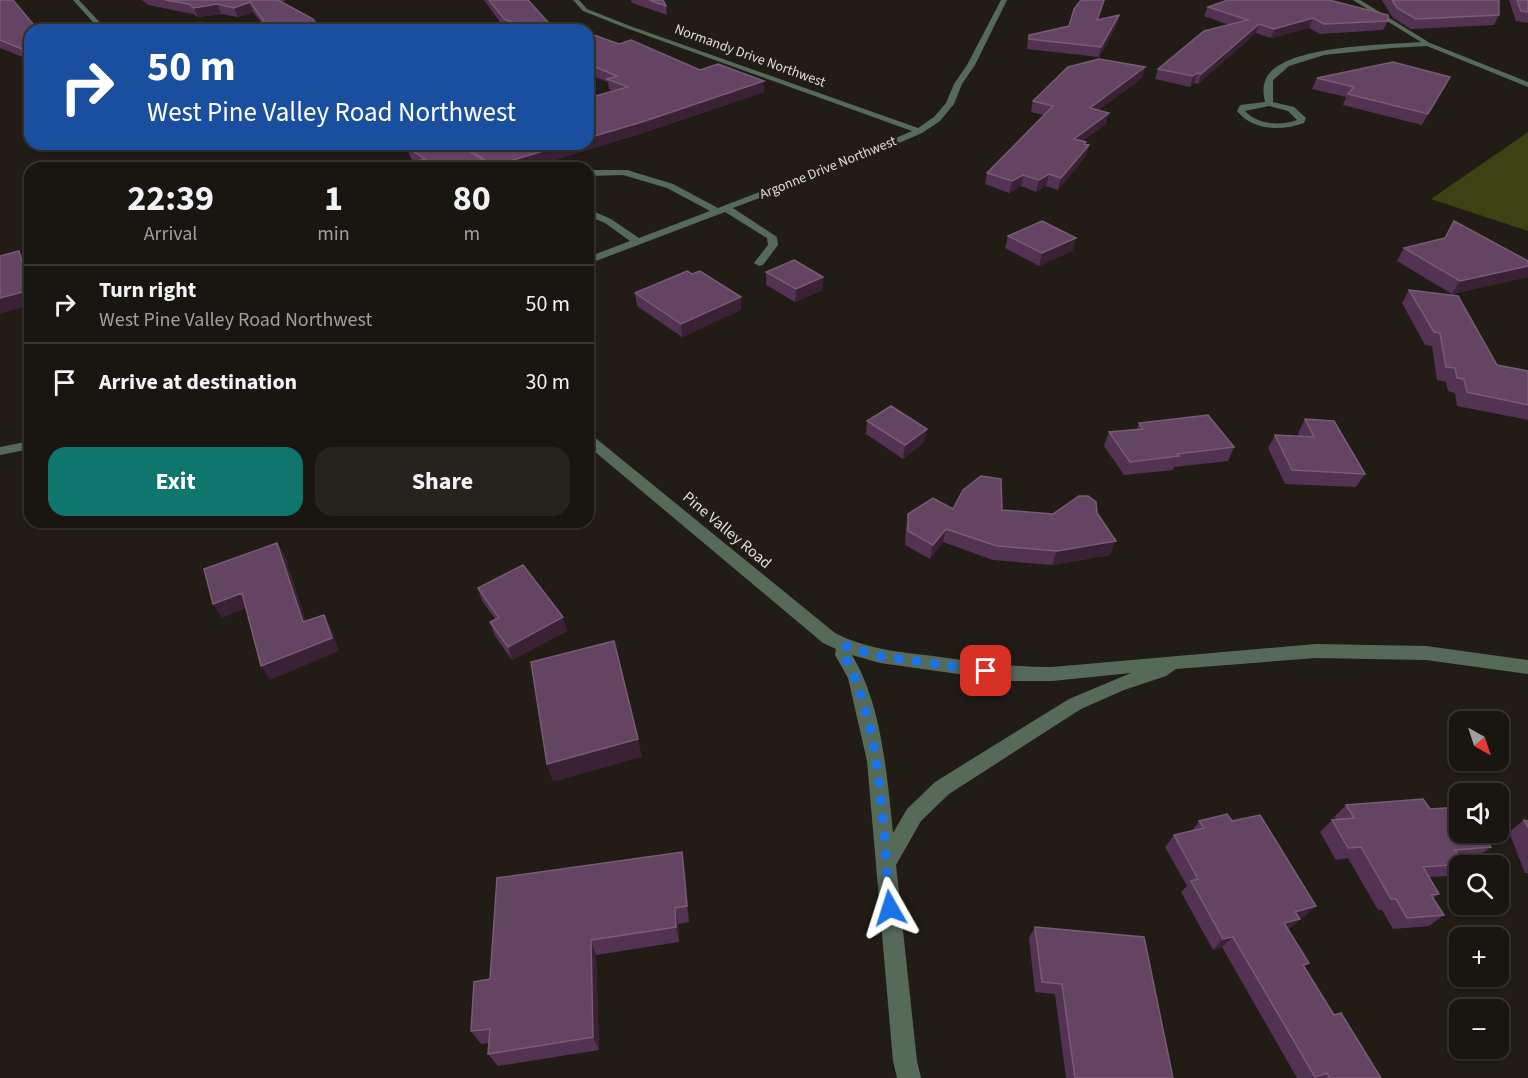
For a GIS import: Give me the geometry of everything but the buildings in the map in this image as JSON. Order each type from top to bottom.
[{"type":"street","points":[[76,0],[98,24]]},
{"type":"street","name":"Normandy Drive Northwest","points":[[576,0],[585,10],[628,27],[919,131]]},
{"type":"street","name":"Argonne Drive Northwest","points":[[594,259],[864,155],[919,131],[937,119],[950,104],[958,84],[971,65],[1004,0]]},
{"type":"street","points":[[1356,0],[1428,44],[1528,85]]},
{"type":"street","points":[[1269,104],[1266,92],[1273,74],[1298,59],[1333,52],[1428,44]]},
{"type":"street","points":[[1269,104],[1299,113],[1302,117],[1301,121],[1285,125],[1268,124],[1251,119],[1241,111],[1243,107],[1249,105],[1269,104]]},
{"type":"street","points":[[594,174],[624,172],[670,186],[772,237],[772,245],[759,263]]},
{"type":"street","points":[[594,215],[608,221],[638,242]]},
{"type":"street","name":"Pine Valley Road","points":[[594,444],[829,638],[845,646],[879,656],[1008,674],[1052,674],[1317,651],[1426,653],[1528,667]]},
{"type":"street","points":[[0,451],[24,445]]},
{"type":"street","points":[[845,646],[843,654],[856,677],[876,761],[905,1061],[909,1078]]},
{"type":"street","points":[[886,864],[914,815],[942,788],[1075,704],[1119,684],[1160,671],[1172,662]]},
{"type":"green space","points":[[1528,132],[1528,231],[1431,199]]},
{"type":"route","points":[[890,908],[876,761],[856,677],[843,654],[845,646],[879,656],[986,671]]}]
